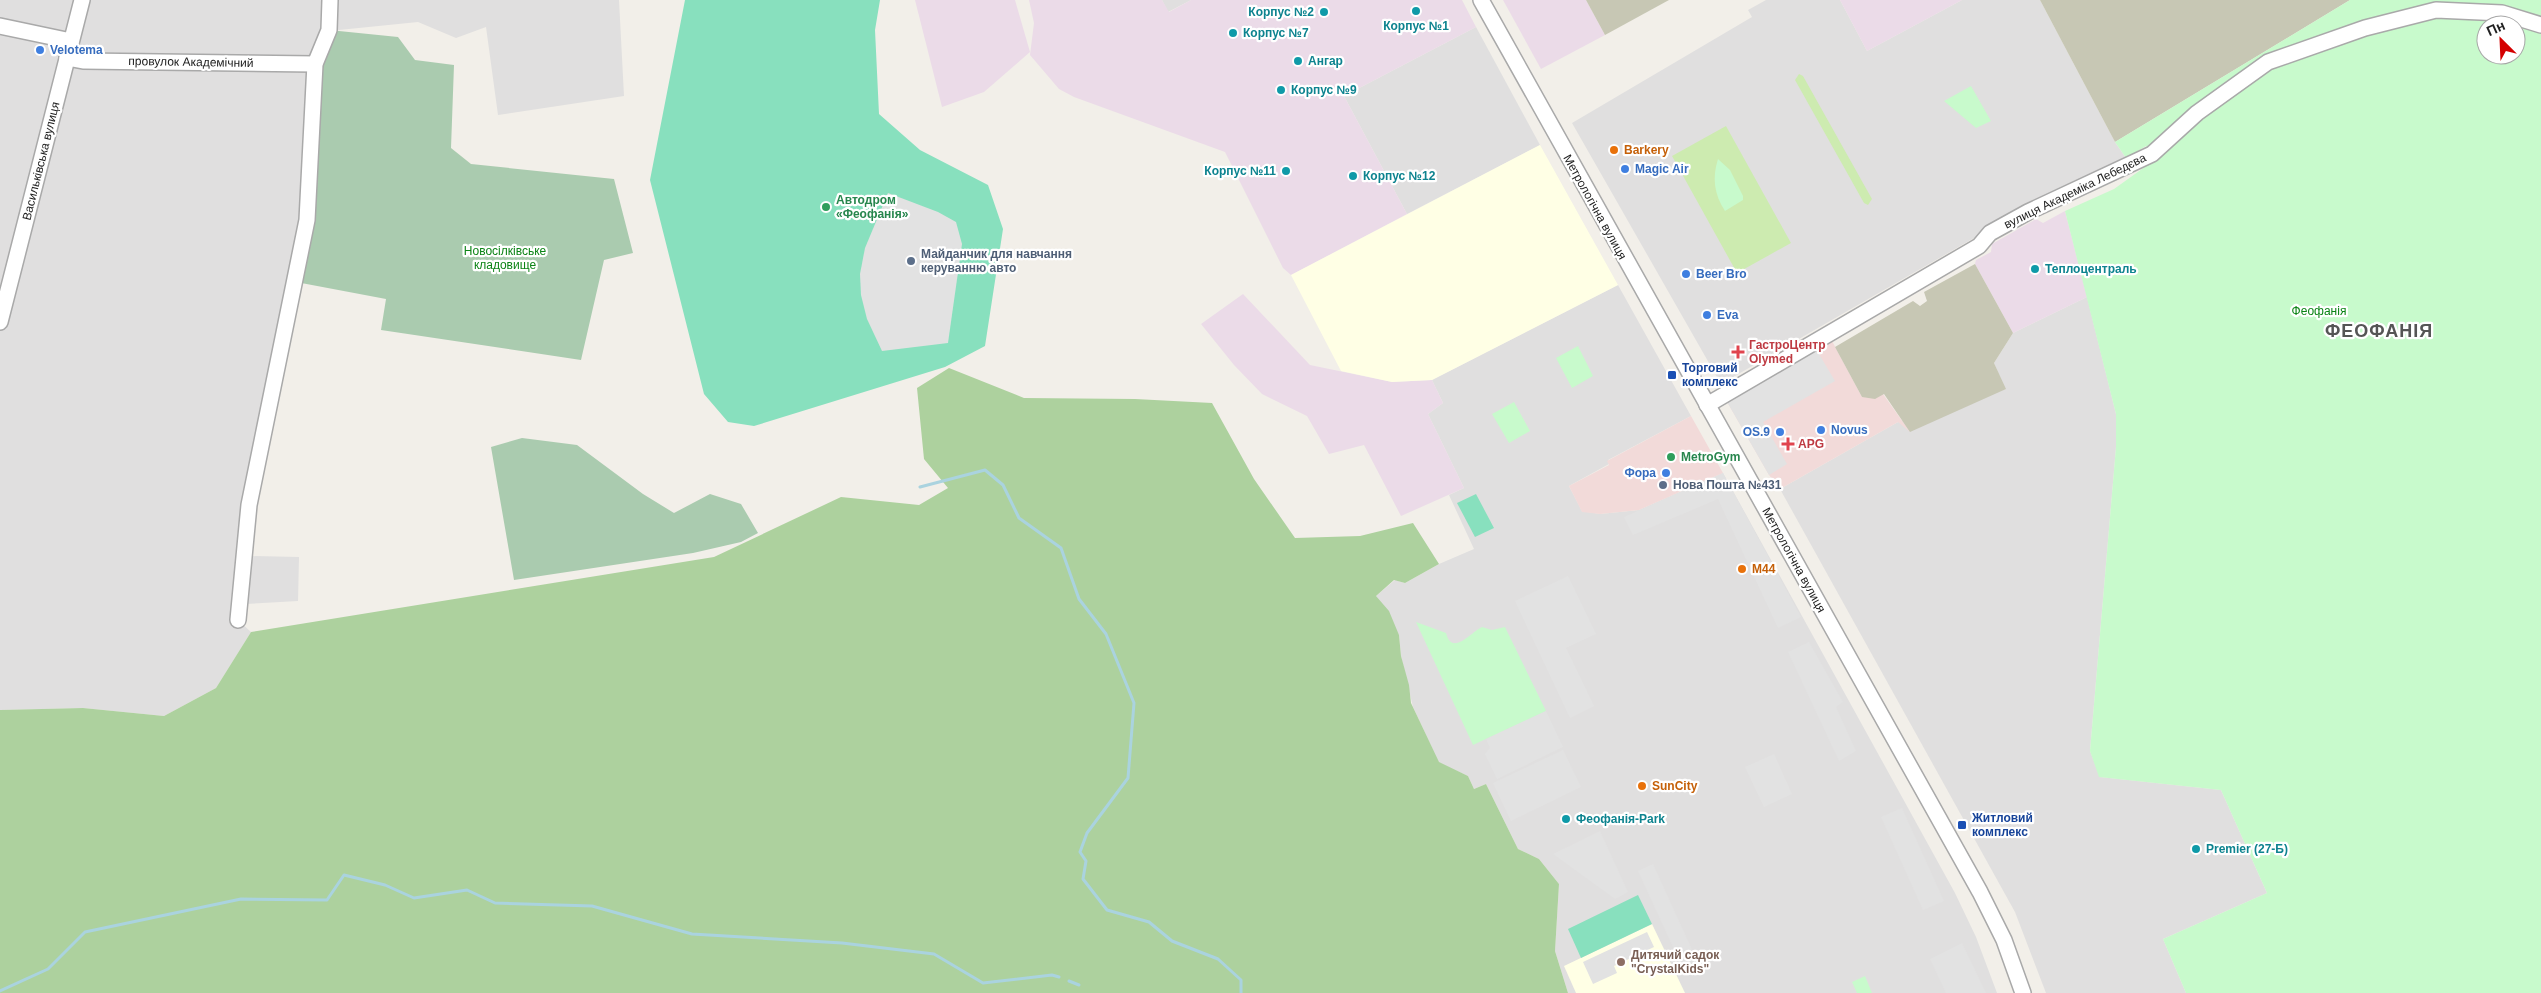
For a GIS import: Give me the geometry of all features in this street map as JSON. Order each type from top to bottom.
[{"type":"street","name":"Васильківська вулиця","points":[[0,322],[82,0]]},
{"type":"street","points":[[238,620],[249,504],[307,220],[315,64],[330,30],[330,0]]},
{"type":"street","name":"Метрологічна вулиця","points":[[1481,0],[1987,905],[2004,940],[2023,993]]},
{"type":"street","name":"вулиця Академіка Лебедєва","points":[[1707,405],[1980,246],[1990,232],[2028,212],[2069,195],[2152,154],[2197,113],[2268,62],[2365,28],[2436,10],[2502,13],[2541,25]]},
{"type":"street","points":[[0,26],[71,41]]},
{"type":"street","name":"провулок Академічний","points":[[67,58],[83,61],[315,64]]},
{"type":"shaded area","points":[[0,0],[619,0],[624,96],[498,115],[486,27],[456,38],[418,22],[329,31],[307,220],[267,407],[238,620],[251,632],[216,688],[164,716],[83,708],[0,710]]},
{"type":"shaded area","points":[[915,0],[1015,0],[1030,52],[984,92],[942,107]]},
{"type":"shaded area","points":[[1029,0],[1162,0],[1169,12],[1191,0],[1462,0],[1476,27],[1344,96],[1407,214],[1291,275],[1283,268],[1225,152],[1074,97],[1059,89],[1030,55],[1034,23]]},
{"type":"shaded area","points":[[1162,0],[1191,0],[1168,12]]},
{"type":"shaded area","points":[[1503,0],[1586,0],[1605,35],[1541,69]]},
{"type":"shaded area","points":[[1586,0],[1669,0],[1605,35]]},
{"type":"shaded area","points":[[1766,0],[1840,0],[1867,51],[1962,0],[2040,0],[2115,142],[2126,158],[2026,208],[1721,384],[1572,123],[1752,17],[1748,10]]},
{"type":"shaded area","points":[[1840,0],[1962,0],[1867,51]]},
{"type":"shaded area","points":[[2040,0],[2350,0],[2115,142]]},
{"type":"shaded area","points":[[1476,27],[1540,145],[1407,214],[1344,96]]},
{"type":"shaded area","points":[[1540,145],[1618,285],[1432,380],[1392,382],[1341,371],[1291,275]]},
{"type":"shaded area","name":"Майданчик для навчання керуванню авто","points":[[888,193],[938,212],[956,222],[962,244],[948,343],[882,351],[867,319],[861,295],[860,274],[865,248]]},
{"type":"shaded area","points":[[2065,211],[2087,297],[2013,333],[1975,264],[1976,260],[1991,252],[1992,244],[2036,219],[2043,223]]},
{"type":"shaded area","points":[[1975,264],[2013,333],[1994,363],[2006,389],[1910,432],[1884,394],[1875,399],[1862,397],[1835,347],[1913,301],[1920,306],[1927,301],[1924,292]]},
{"type":"shaded area","points":[[1618,285],[1691,416],[1608,460],[1609,464],[1569,486],[1582,511],[1600,514],[1639,510],[1723,473],[1955,893],[1976,937],[1997,993],[1568,993],[1555,951],[1559,884],[1539,859],[1518,849],[1486,784],[1474,789],[1468,776],[1439,763],[1413,707],[1401,656],[1399,635],[1376,596],[1395,580],[1405,583],[1439,564],[1474,549],[1449,495],[1464,488],[1428,414],[1443,403],[1432,380]]},
{"type":"shaded area","points":[[1243,294],[1310,365],[1392,382],[1432,380],[1443,403],[1428,414],[1464,488],[1401,516],[1364,445],[1329,454],[1307,416],[1262,394],[1234,365],[1201,324]]},
{"type":"shaded area","points":[[2087,297],[2116,414],[2116,447],[2090,751],[2100,777],[2221,790],[2267,893],[2163,939],[2186,993],[2046,993],[2015,912],[1780,489],[1898,422],[2005,389],[1994,363],[2013,333]]},
{"type":"shaded area","points":[[1832,341],[1862,397],[1883,394],[1910,432],[1898,422],[1780,489],[1769,475],[1726,400]]},
{"type":"shaded area","points":[[1816,349],[1835,381],[1763,422],[1787,464],[1769,475],[1726,400]]},
{"type":"shaded area","points":[[1691,416],[1723,473],[1639,510],[1600,514],[1582,512],[1569,486],[1609,465],[1607,461]]},
{"type":"shaded area","points":[[1723,473],[1801,617],[1778,628],[1718,499],[1633,535],[1624,517]]},
{"type":"shaded area","points":[[248,556],[299,557],[298,601],[245,604]]},
{"type":"shaded area","points":[[1568,576],[1596,634],[1566,648],[1594,706],[1570,718],[1515,601]]},
{"type":"shaded area","points":[[1809,642],[1843,702],[1836,707],[1856,751],[1839,761],[1788,652]]},
{"type":"shaded area","points":[[1546,711],[1563,747],[1497,779],[1485,754],[1490,748],[1486,739]]},
{"type":"shaded area","points":[[1563,750],[1581,787],[1511,821],[1493,783]]},
{"type":"shaded area","points":[[1774,754],[1792,794],[1764,807],[1745,767]]},
{"type":"shaded area","points":[[1902,808],[1944,901],[1923,910],[1881,817]]},
{"type":"shaded area","points":[[1600,831],[1628,892],[1615,899],[1553,854]]},
{"type":"shaded area","points":[[1653,864],[1699,965],[1684,971],[1638,871]]},
{"type":"shaded area","name":"Дитячий садок \"CrystalKids\"","points":[[1652,924],[1685,993],[1576,993],[1564,966]]},
{"type":"shaded area","points":[[1647,932],[1654,947],[1614,966],[1617,973],[1593,984],[1583,962]]},
{"type":"shaded area","points":[[1962,943],[1986,993],[1946,993],[1930,959]]},
{"type":"green space","name":"Автодром «Феофанія»","points":[[685,0],[880,0],[875,30],[879,114],[920,150],[988,185],[1003,229],[985,346],[945,367],[754,426],[728,422],[704,394],[650,180]]},
{"type":"green space","name":"Феофанія","points":[[2350,0],[2541,0],[2541,993],[2186,993],[2163,939],[2267,893],[2221,790],[2099,777],[2090,751],[2116,447],[2116,414],[2065,211],[2114,189],[2156,159],[2146,146],[2126,158],[2115,142]]},
{"type":"green space","name":"Новосілківське кладовище","points":[[329,30],[398,37],[415,60],[454,65],[451,148],[471,164],[614,179],[633,253],[604,260],[581,360],[381,330],[386,299],[296,282],[315,64]]},
{"type":"green space","points":[[1799,74],[1803,76],[1872,199],[1868,205],[1864,203],[1795,80]]},
{"type":"green space","points":[[1971,86],[1991,121],[1976,128],[1944,101]]},
{"type":"green space","points":[[1726,126],[1791,243],[1737,273],[1672,156]]},
{"type":"green space","points":[[1718,159],[1730,170],[1743,196],[1743,200],[1725,211],[1718,198],[1715,186]]},
{"type":"green space","points":[[1578,346],[1593,376],[1572,388],[1556,358]]},
{"type":"green space","points":[[949,368],[1024,398],[1135,399],[1212,403],[1254,479],[1295,538],[1360,536],[1413,523],[1439,564],[1405,583],[1394,580],[1376,596],[1389,611],[1399,635],[1401,656],[1409,685],[1411,703],[1439,762],[1468,776],[1474,789],[1486,784],[1518,849],[1539,859],[1559,884],[1555,951],[1568,993],[0,993],[0,710],[83,708],[164,716],[216,688],[251,632],[714,557],[841,497],[919,505],[948,488],[924,459],[917,388]]},
{"type":"green space","points":[[1514,402],[1530,431],[1509,443],[1492,414]]},
{"type":"green space","points":[[522,438],[577,445],[643,494],[674,513],[710,494],[741,504],[758,533],[741,542],[693,553],[514,580],[491,447]]},
{"type":"green space","points":[[1476,494],[1494,528],[1475,537],[1457,503]]},
{"type":"green space","points":[[1416,622],[1446,633],[1449,640],[1453,643],[1462,641],[1482,627],[1492,630],[1505,627],[1546,711],[1473,745]]},
{"type":"green space","points":[[1638,895],[1652,924],[1581,958],[1568,929]]},
{"type":"green space","points":[[1865,976],[1872,993],[1857,993],[1852,982]]},
{"type":"waterway","points":[[920,487],[985,470],[1003,485],[1019,518],[1061,548],[1079,599],[1106,634],[1134,703],[1128,778],[1087,833],[1080,852],[1086,861],[1083,879],[1107,910],[1149,922],[1172,941],[1218,959],[1241,980],[1241,993]]},
{"type":"waterway","points":[[0,991],[48,969],[85,932],[241,899],[327,900],[344,875],[385,885],[414,898],[467,890],[495,903],[592,906],[692,934],[842,943],[934,954],[983,983],[1052,975],[1059,977]]},
{"type":"waterway","points":[[1069,981],[1079,985]]},
{"type":"place","name":"Корпус №1","points":[[1416,11]]},
{"type":"place","name":"Корпус №2","points":[[1324,12]]},
{"type":"place","name":"Корпус №7","points":[[1233,33]]},
{"type":"place","name":"Velotema","points":[[40,50]]},
{"type":"place","name":"Ангар","points":[[1298,61]]},
{"type":"place","name":"Корпус №9","points":[[1281,90]]},
{"type":"place","name":"Barkery","points":[[1614,150]]},
{"type":"place","name":"Magic Air","points":[[1625,169]]},
{"type":"place","name":"Корпус №11","points":[[1286,171]]},
{"type":"place","name":"Корпус №12","points":[[1353,176]]},
{"type":"place","name":"Автодром «Феофанія»","points":[[826,207]]},
{"type":"place","name":"Майданчик для навчання керуванню авто","points":[[911,261]]},
{"type":"place","name":"Теплоцентраль","points":[[2035,269]]},
{"type":"place","name":"Beer Bro","points":[[1686,274]]},
{"type":"place","name":"Eva","points":[[1707,315]]},
{"type":"place","name":"ГастроЦентр Olymed","points":[[1738,352]]},
{"type":"place","name":"Торговий комплекс","points":[[1672,375]]},
{"type":"place","name":"Novus","points":[[1821,430]]},
{"type":"place","name":"OS.9","points":[[1780,432]]},
{"type":"place","name":"APG","points":[[1788,444]]},
{"type":"place","name":"MetroGym","points":[[1671,457]]},
{"type":"place","name":"Фора","points":[[1666,473]]},
{"type":"place","name":"Нова Пошта №431","points":[[1663,485]]},
{"type":"place","name":"M44","points":[[1742,569]]},
{"type":"place","name":"SunCity","points":[[1642,786]]},
{"type":"place","name":"Феофанія-Park","points":[[1566,819]]},
{"type":"place","name":"Житловий комплекс","points":[[1962,825]]},
{"type":"place","name":"Premier (27-Б)","points":[[2196,849]]},
{"type":"place","name":"Дитячий садок \"CrystalKids\"","points":[[1621,962]]},
{"type":"district","name":"ФЕОФАНІЯ","points":[[2379,331]]}]
